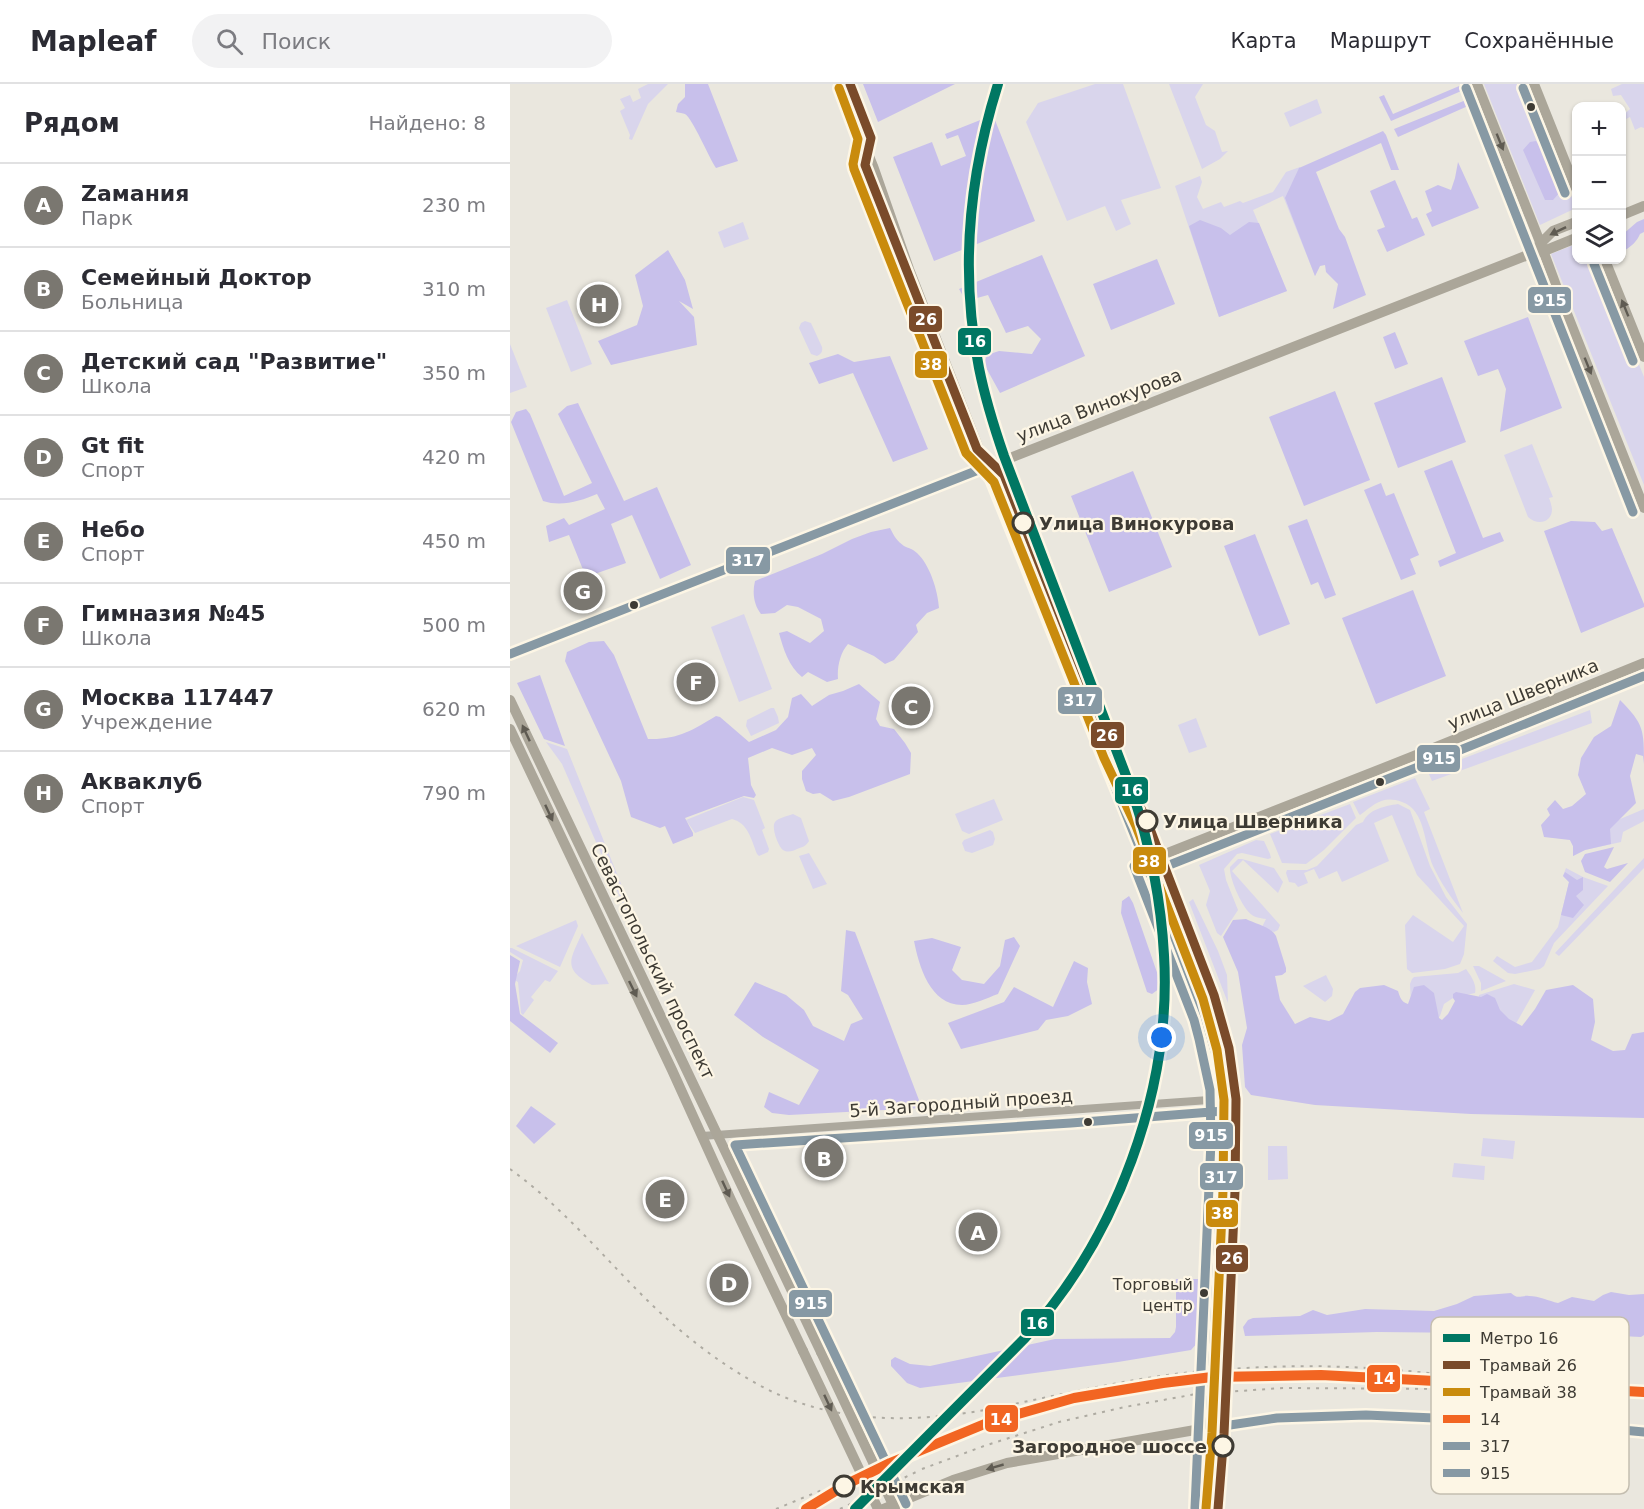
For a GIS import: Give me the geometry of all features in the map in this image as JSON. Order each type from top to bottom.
[{"type":"main road","points":[[840,84],[986,467],[1205,1016],[1218,1062],[1223,1099],[1223,1141],[1208,1509]]},
{"type":"main road","points":[[1477,84],[1539,249],[1558,291],[1644,508]]},
{"type":"main road","points":[[1534,84],[1572,179]]},
{"type":"main road","points":[[1626,213],[1644,206]]},
{"type":"main road","name":"улица Винокурова","points":[[1539,249],[1553,231],[1572,224]]},
{"type":"main road","name":"улица Винокурова","points":[[510,654],[1539,249],[1572,239]]},
{"type":"main road","points":[[1607,264],[1644,357]]},
{"type":"main road","name":"улица Шверника","points":[[1145,862],[1644,663]]},
{"type":"main road","name":"Севастопольский проспект","points":[[510,700],[895,1509]]},
{"type":"main road","name":"Севастопольский проспект","points":[[510,729],[878,1509]]},
{"type":"main road","points":[[883,1509],[953,1480],[1007,1463],[1210,1428],[1277,1418],[1366,1415],[1431,1418]]},
{"type":"main road","points":[[1629,1431],[1644,1432]]},
{"type":"street","name":"5-й Загородный проезд","points":[[702,1136],[1223,1099]]},
{"type":"street","points":[[751,1243],[751,1237],[755,1232],[761,1232],[766,1236]]},
{"type":"shaded area","points":[[648,84],[668,84],[648,104],[632,140],[629,139],[630,135],[620,111],[625,108],[620,99],[630,95],[633,102],[641,98],[638,89]]},
{"type":"shaded area","points":[[685,84],[708,84],[738,161],[716,168],[688,117],[676,112],[678,104],[685,97]]},
{"type":"shaded area","points":[[863,84],[955,84],[878,122]]},
{"type":"shaded area","points":[[1095,84],[1123,84],[1161,188],[1121,200],[1131,224],[1116,231],[1105,206],[1067,221],[1026,122],[1038,103]]},
{"type":"shaded area","points":[[1169,84],[1203,84],[1195,97],[1206,125],[1215,131],[1222,152],[1228,151],[1220,159],[1202,169]]},
{"type":"shaded area","points":[[1464,84],[1466,89],[1391,121],[1379,97],[1384,95],[1393,114]]},
{"type":"shaded area","points":[[1484,84],[1527,84],[1572,198],[1572,210],[1540,225]]},
{"type":"shaded area","points":[[1622,84],[1644,84],[1644,128],[1635,130],[1630,117],[1626,119],[1626,112],[1630,109],[1626,102],[1621,95],[1613,96],[1611,89]]},
{"type":"shaded area","points":[[1317,99],[1322,113],[1290,127],[1284,113]]},
{"type":"shaded area","points":[[1466,100],[1468,106],[1398,137],[1394,129]]},
{"type":"shaded area","points":[[993,115],[1035,221],[934,261],[893,157],[932,142],[941,166],[966,156],[958,135],[947,139],[945,134]]},
{"type":"shaded area","points":[[1383,131],[1399,170],[1391,170],[1381,143],[1316,172],[1339,229],[1345,237],[1366,295],[1333,309],[1338,284],[1326,272],[1325,265],[1320,266],[1315,276],[1285,198],[1299,168]]},
{"type":"shaded area","points":[[1536,141],[1561,191],[1553,200],[1545,200],[1523,150],[1530,142]]},
{"type":"shaded area","points":[[1458,162],[1479,208],[1432,227],[1426,214],[1432,211],[1425,191],[1438,185],[1451,190]]},
{"type":"shaded area","points":[[1300,167],[1320,265],[1315,276],[1283,196],[1253,210],[1287,291],[1219,317],[1175,186],[1200,176],[1202,182],[1197,197],[1203,209],[1221,202],[1224,207],[1273,192],[1286,172]]},
{"type":"shaded area","points":[[1395,180],[1412,219],[1417,217],[1425,235],[1387,252],[1377,230],[1385,227],[1370,191]]},
{"type":"shaded area","points":[[1644,219],[1644,232],[1626,249],[1626,232]]},
{"type":"shaded area","points":[[1200,220],[1221,228],[1230,235],[1249,222],[1259,223],[1287,291],[1219,317],[1189,226]]},
{"type":"shaded area","points":[[743,222],[749,239],[724,248],[718,232]]},
{"type":"shaded area","points":[[1572,246],[1572,264],[1599,264],[1644,377],[1644,485],[1551,254]]},
{"type":"shaded area","points":[[668,250],[685,280],[693,309],[679,301],[694,317],[697,345],[611,365],[598,341],[637,325],[643,306],[635,275]]},
{"type":"shaded area","points":[[1042,255],[1085,356],[1000,393],[984,364],[987,355],[999,351],[1032,354],[1041,339],[1028,326],[1006,333],[988,295],[966,301],[959,289]]},
{"type":"shaded area","points":[[1157,259],[1175,304],[1111,330],[1093,284]]},
{"type":"shaded area","points":[[567,300],[592,364],[571,372],[546,308]]},
{"type":"shaded area","points":[[1528,317],[1562,408],[1500,432],[1506,389],[1498,369],[1478,376],[1464,341]]},
{"type":"shaded area","points":[[805,321],[811,323],[822,347],[821,353],[817,356],[811,354],[799,328]]},
{"type":"shaded area","points":[[1395,332],[1408,364],[1395,369],[1383,337]]},
{"type":"shaded area","points":[[510,344],[527,387],[510,393]]},
{"type":"shaded area","points":[[838,354],[854,362],[890,356],[928,449],[893,462],[853,373],[819,384],[809,363]]},
{"type":"shaded area","points":[[1442,377],[1466,442],[1398,468],[1374,403]]},
{"type":"shaded area","points":[[1335,391],[1370,480],[1304,506],[1269,417]]},
{"type":"shaded area","points":[[578,403],[624,501],[657,487],[691,565],[660,579],[632,515],[611,524],[626,563],[586,577],[569,535],[549,542],[546,526],[564,518],[569,525],[605,509],[597,494],[571,502],[543,501],[511,422],[516,412],[526,409],[530,414],[564,496],[592,483],[558,414],[567,406]]},
{"type":"shaded area","points":[[1532,444],[1553,497],[1549,498],[1551,514],[1543,522],[1531,520],[1528,517],[1504,455]]},
{"type":"shaded area","points":[[1452,460],[1483,538],[1500,532],[1504,541],[1440,567],[1438,561],[1456,553],[1424,471]]},
{"type":"shaded area","points":[[1133,471],[1172,567],[1109,592],[1071,496]]},
{"type":"shaded area","points":[[1381,483],[1386,496],[1394,493],[1419,555],[1410,559],[1416,574],[1401,580],[1364,490]]},
{"type":"shaded area","points":[[1307,519],[1336,595],[1325,599],[1318,582],[1311,585],[1288,526]]},
{"type":"shaded area","points":[[1571,521],[1595,522],[1602,531],[1612,528],[1644,607],[1581,633],[1544,531]]},
{"type":"shaded area","points":[[890,528],[899,542],[915,552],[926,564],[935,586],[939,608],[927,613],[916,625],[918,632],[894,660],[885,664],[874,656],[848,644],[840,660],[838,679],[827,682],[808,672],[802,677],[790,663],[779,633],[787,631],[810,643],[824,631],[821,619],[798,607],[787,605],[775,613],[761,614],[754,599],[755,581],[822,554],[852,539]]},
{"type":"shaded area","points":[[1255,534],[1290,624],[1259,636],[1224,546]]},
{"type":"shaded area","points":[[1413,590],[1446,676],[1376,704],[1342,618]]},
{"type":"shaded area","points":[[744,614],[772,689],[739,702],[711,627]]},
{"type":"shaded area","points":[[604,641],[614,655],[648,739],[676,736],[716,716],[749,742],[776,730],[788,717],[792,698],[801,694],[812,706],[829,695],[859,684],[880,702],[876,719],[880,726],[894,729],[911,753],[910,774],[833,801],[820,793],[813,794],[806,791],[802,771],[816,755],[812,748],[792,755],[772,748],[748,758],[751,785],[756,795],[754,798],[744,796],[685,818],[693,836],[673,844],[665,826],[660,828],[631,817],[621,781],[565,661],[567,652],[589,642]]},
{"type":"shaded area","points":[[540,675],[565,746],[544,739],[517,683]]},
{"type":"shaded area","points":[[1583,696],[1585,701],[1422,765],[1425,758]]},
{"type":"shaded area","points":[[1620,700],[1634,715],[1643,735],[1644,764],[1643,756],[1636,754],[1630,776],[1636,803],[1610,829],[1611,844],[1585,850],[1573,856],[1573,846],[1570,840],[1544,837],[1541,825],[1550,815],[1547,809],[1555,800],[1563,809],[1572,806],[1586,794],[1578,775],[1581,758],[1594,737],[1611,726]]},
{"type":"shaded area","points":[[774,708],[779,723],[751,736],[746,726],[747,720]]},
{"type":"shaded area","points":[[1590,710],[1592,723],[1432,781],[1428,772]]},
{"type":"shaded area","points":[[1196,718],[1207,747],[1189,753],[1178,725]]},
{"type":"shaded area","points":[[546,742],[567,749],[631,909],[626,911],[562,764]]},
{"type":"shaded area","points":[[1415,778],[1430,809],[1424,812],[1463,913],[1446,890],[1433,866],[1416,812],[1402,802],[1384,800],[1360,815],[1353,802]]},
{"type":"shaded area","points":[[743,797],[754,800],[765,828],[762,830],[769,849],[768,852],[759,856],[748,832],[737,821],[732,819],[695,833],[686,820]]},
{"type":"shaded area","points":[[994,799],[1003,820],[969,834],[962,831],[955,814]]},
{"type":"shaded area","points":[[1350,804],[1356,818],[1324,850],[1306,864],[1282,863],[1270,834]]},
{"type":"shaded area","points":[[1398,804],[1410,810],[1430,866],[1446,897],[1467,924],[1464,954],[1460,964],[1445,969],[1412,973],[1407,969],[1405,925],[1413,915],[1453,942],[1464,926],[1417,875],[1392,815],[1374,823],[1389,861],[1342,882],[1337,871],[1319,879],[1314,869],[1304,873],[1308,883],[1298,887],[1295,883],[1289,882],[1287,870],[1307,870],[1317,866],[1369,814],[1383,807]]},
{"type":"shaded area","points":[[1644,809],[1644,821],[1623,832],[1621,842],[1585,850],[1573,856],[1573,846],[1570,840]]},
{"type":"shaded area","points":[[793,814],[801,818],[809,841],[803,847],[787,851],[779,845],[774,832],[774,824],[778,819]]},
{"type":"shaded area","points":[[990,830],[995,839],[993,845],[972,853],[965,851],[962,843],[964,840]]},
{"type":"shaded area","points":[[1256,840],[1264,841],[1271,858],[1237,854],[1224,869],[1238,910],[1221,936],[1217,933],[1206,905],[1210,891],[1199,865]]},
{"type":"shaded area","points":[[1614,847],[1604,867],[1607,869],[1628,863],[1610,882],[1585,872],[1581,861],[1585,854]]},
{"type":"shaded area","points":[[809,853],[827,884],[813,889],[799,856]]},
{"type":"shaded area","points":[[1644,858],[1644,868],[1559,956],[1555,953]]},
{"type":"shaded area","points":[[1238,859],[1242,859],[1274,868],[1283,882],[1278,893],[1243,860],[1232,871],[1280,925],[1278,930],[1274,932],[1262,927],[1266,919],[1252,915],[1240,900],[1230,872],[1230,867]]},
{"type":"shaded area","points":[[1566,868],[1608,886],[1554,943],[1544,966],[1540,969],[1515,974],[1508,973],[1493,961],[1497,956],[1515,967],[1532,962],[1558,927],[1569,882],[1563,876]]},
{"type":"shaded area","points":[[1565,872],[1577,880],[1583,877],[1583,890],[1576,896],[1584,905],[1573,918],[1561,915],[1569,882],[1563,876]]},
{"type":"shaded area","points":[[1129,896],[1161,984],[1160,988],[1152,994],[1147,992],[1121,913],[1122,901]]},
{"type":"shaded area","points":[[1193,899],[1227,975],[1228,1003],[1189,902]]},
{"type":"shaded area","points":[[1246,919],[1267,928],[1276,936],[1286,968],[1286,972],[1282,975],[1275,976],[1280,1000],[1295,1024],[1310,1017],[1329,1021],[1343,1014],[1355,992],[1360,988],[1384,985],[1398,991],[1402,1001],[1408,1004],[1414,987],[1424,985],[1434,993],[1439,1018],[1442,1020],[1455,1001],[1453,994],[1456,992],[1481,997],[1487,994],[1495,998],[1500,1010],[1509,1019],[1522,1026],[1546,990],[1573,985],[1593,999],[1595,1022],[1591,1040],[1613,1051],[1625,1050],[1632,1034],[1644,1032],[1644,1118],[1471,1114],[1315,1105],[1251,1095],[1245,1087],[1242,1045],[1247,1028],[1238,972],[1223,937],[1233,920]]},
{"type":"shaded area","points":[[576,920],[578,926],[560,967],[516,946]]},
{"type":"shaded area","points":[[846,930],[855,932],[922,1108],[789,1115],[772,1113],[764,1107],[769,1092],[799,1105],[819,1070],[763,1037],[734,1015],[755,982],[786,995],[804,1010],[813,1026],[844,1041],[851,1024],[863,1019],[848,995],[841,991]]},
{"type":"shaded area","points":[[582,933],[609,984],[592,985],[582,979],[572,968],[572,956]]},
{"type":"shaded area","points":[[1014,937],[1020,946],[998,994],[966,1005],[951,1003],[942,999],[934,991],[919,962],[914,941],[932,938],[961,947],[952,970],[962,980],[984,984],[1000,966],[1005,940]]},
{"type":"shaded area","points":[[510,948],[558,971],[550,982],[545,980],[531,997],[534,1000],[523,1015],[518,982],[513,979],[520,971],[523,960],[510,952]]},
{"type":"shaded area","points":[[510,955],[520,961],[515,984],[520,1014],[558,1043],[550,1053],[510,1021]]},
{"type":"shaded area","points":[[1074,961],[1088,968],[1087,982],[1092,1004],[1068,1016],[1046,1020],[1038,1030],[961,1049],[948,1023],[1004,1002],[1014,987],[1053,1007]]},
{"type":"shaded area","points":[[1473,966],[1479,966],[1506,981],[1481,991],[1481,983]]},
{"type":"shaded area","points":[[1466,969],[1472,977],[1475,993],[1453,998],[1444,1004],[1440,1016],[1432,1024],[1412,1023],[1410,984],[1414,977],[1458,973]]},
{"type":"shaded area","points":[[1326,975],[1333,989],[1332,996],[1325,1002],[1303,986]]},
{"type":"shaded area","points":[[1514,984],[1535,990],[1509,1036],[1481,1006],[1503,1009],[1478,1005],[1479,995]]},
{"type":"shaded area","points":[[531,1106],[556,1124],[534,1144],[516,1126]]},
{"type":"shaded area","points":[[1483,1138],[1515,1141],[1513,1159],[1481,1156]]},
{"type":"shaded area","points":[[1268,1146],[1287,1146],[1288,1179],[1268,1180]]},
{"type":"shaded area","points":[[1454,1163],[1485,1166],[1484,1180],[1452,1177]]},
{"type":"shaded area","points":[[1176,1279],[1201,1279],[1199,1341],[1191,1350],[920,1388],[907,1383],[891,1366],[891,1360],[895,1357],[910,1364],[930,1366],[1055,1339],[1170,1338],[1176,1327]]},
{"type":"shaded area","points":[[1611,1292],[1629,1295],[1644,1294],[1644,1335],[1629,1336],[1629,1317],[1431,1317],[1431,1333],[1245,1336],[1243,1327],[1248,1320],[1253,1318],[1300,1316],[1313,1310],[1327,1315],[1365,1309],[1434,1311],[1474,1296],[1511,1293],[1518,1297],[1533,1296],[1558,1303],[1572,1297],[1594,1301]]},
{"type":"railway","points":[[510,1169],[546,1198],[657,1310],[698,1345],[759,1385],[781,1396],[828,1411],[901,1418],[950,1415],[1149,1378],[1234,1369],[1329,1366],[1431,1374]]},
{"type":"railway","points":[[922,1469],[1059,1422],[1196,1394],[1283,1388],[1431,1389]]},
{"type":"railway","points":[[840,1509],[916,1472]]},
{"type":"railway","points":[[776,1509],[822,1490]]},
{"type":"metro line","name":"16","points":[[855,1509],[1024,1339],[1057,1300],[1086,1256],[1111,1210],[1132,1160],[1147,1110],[1158,1058],[1164,1006],[1164,955],[1160,914],[1154,873],[1139,814],[1004,456],[979,368],[970,296],[971,225],[980,154],[998,84]]},
{"type":"tram line","name":"26","points":[[850,84],[871,138],[865,165],[977,449],[1004,475],[1115,754],[1147,821],[1214,995],[1229,1048],[1236,1099],[1235,1191],[1224,1434],[1218,1509]]},
{"type":"tram line","name":"38","points":[[839,88],[858,139],[854,169],[966,453],[994,482],[1104,758],[1136,826],[1203,999],[1217,1050],[1224,1100],[1223,1191],[1212,1433],[1206,1508]]},
{"type":"transit line","name":"915","points":[[1466,88],[1633,512]]},
{"type":"transit line","name":"915","points":[[1523,88],[1565,193]]},
{"type":"transit line","name":"915","points":[[1594,264],[1633,361]]},
{"type":"transit line","name":"317","points":[[986,467],[1151,876],[1205,1016],[1218,1062],[1222,1089],[1223,1141],[1210,1428]]},
{"type":"transit line","name":"317","points":[[510,654],[986,467]]},
{"type":"transit line","name":"915","points":[[1149,873],[1644,676]]},
{"type":"transit line","name":"915","points":[[1134,866],[1194,1020],[1210,1090],[1211,1141],[1195,1508]]},
{"type":"transit line","name":"915","points":[[906,1504],[735,1145],[1224,1111]]},
{"type":"transit line","name":"14","points":[[806,1509],[847,1484],[890,1463],[987,1423],[1074,1398],[1212,1377],[1321,1375],[1431,1381]]},
{"type":"transit line","name":"14","points":[[1629,1391],[1644,1392]]},
{"type":"transit line","name":"317","points":[[1210,1428],[1277,1418],[1366,1415],[1431,1418]]},
{"type":"transit line","name":"317","points":[[1629,1431],[1644,1432]]},
{"type":"place","name":"Акваклуб","points":[[599,304]]},
{"type":"place","name":"Улица Винокурова","points":[[1023,523]]},
{"type":"place","name":"Москва 117447","points":[[583,591]]},
{"type":"place","name":"Гимназия №45","points":[[696,682]]},
{"type":"place","name":"Детский сад \"Развитие\"","points":[[911,706]]},
{"type":"place","name":"Улица Шверника","points":[[1147,821]]},
{"type":"place","name":"Семейный Доктор","points":[[824,1158]]},
{"type":"place","name":"Небо","points":[[665,1199]]},
{"type":"place","name":"Zамания","points":[[978,1232]]},
{"type":"place","name":"Gt fit","points":[[729,1283]]},
{"type":"place","name":"Торговый центр","points":[[1204,1293]]},
{"type":"place","name":"Загородное шоссе","points":[[1223,1446]]},
{"type":"place","name":"Крымская","points":[[844,1486]]}]
